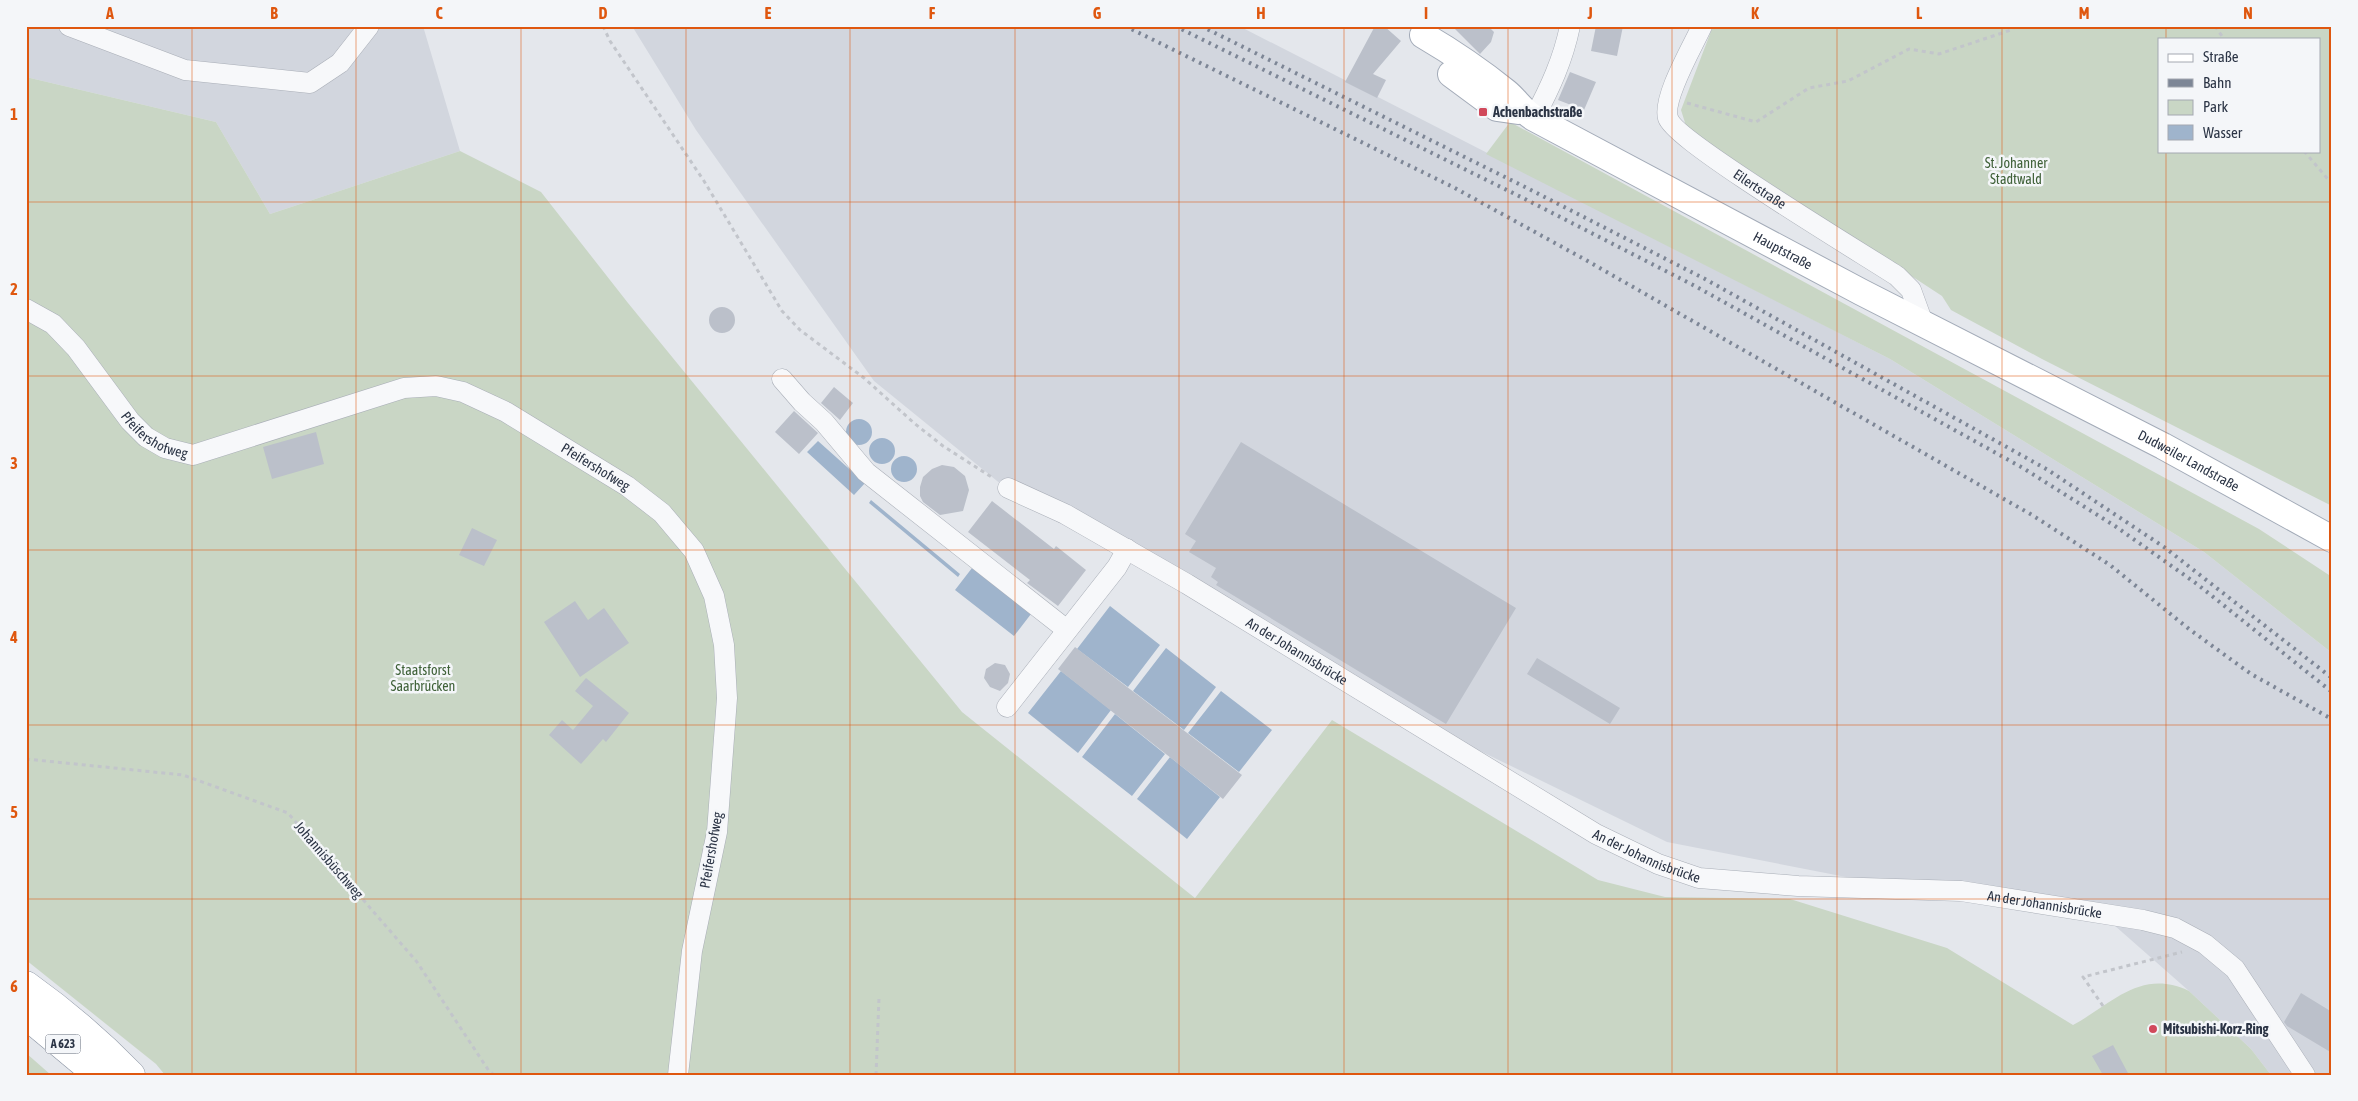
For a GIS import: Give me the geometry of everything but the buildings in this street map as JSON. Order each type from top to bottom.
[{"type":"highway","name":"A 623","points":[[26,986],[76,1024],[131,1075]]},
{"type":"highway","name":"A 623","points":[[26,1015],[98,1075]]},
{"type":"main road","name":"Hauptstraße","points":[[1419,31],[1449,50],[1507,93],[1529,115],[2043,385]]},
{"type":"main road","name":"Dudweiler Landstraße","points":[[2043,385],[2163,446],[2332,539]]},
{"type":"street","points":[[69,26],[185,70],[310,83],[340,63],[369,26]]},
{"type":"street","points":[[1529,115],[1551,85],[1564,54],[1570,26]]},
{"type":"street","points":[[1668,118],[1668,102],[1702,26]]},
{"type":"street","name":"Eilertstraße","points":[[1668,118],[1677,132],[1741,177],[1897,276],[1911,290],[1923,323]]},
{"type":"street","name":"Pfeifershofweg","points":[[26,309],[54,324],[76,348],[130,421],[146,437],[165,448],[193,455],[404,388],[436,386],[463,392],[506,412],[627,486],[662,512],[694,551],[714,596],[724,645],[727,698],[717,832],[692,951],[678,1075]]},
{"type":"street","points":[[782,379],[802,402],[824,422],[866,472]]},
{"type":"street","points":[[823,435],[866,472],[1068,630]]},
{"type":"street","name":"An der Johannisbrücke","points":[[1008,488],[1065,514],[1126,549],[1195,589],[1596,834],[1658,864],[1699,878],[1798,886],[1961,891],[2142,920],[2175,928],[2205,944],[2235,969],[2305,1075]]},
{"type":"street","points":[[1007,707],[1117,567],[1126,549]]},
{"type":"path","points":[[603,26],[610,42],[704,181],[782,311],[800,330],[864,378],[921,429],[943,446],[1008,488]]},
{"type":"path","points":[[1668,118],[1680,101],[1756,122],[1809,88],[1848,81],[1909,49],[1940,54],[2011,30],[2016,26]]},
{"type":"path","points":[[2215,26],[2223,38]]},
{"type":"path","points":[[2305,152],[2332,184]]},
{"type":"path","name":"Johannisbüschweg","points":[[26,759],[183,774],[288,813],[417,962],[489,1071],[494,1075]]},
{"type":"path","points":[[2102,1006],[2083,978],[2174,955],[2205,944]]},
{"type":"path","points":[[876,1075],[879,998]]},
{"type":"shaded area","points":[[26,26],[423,26],[460,151],[270,214],[216,122],[26,77]]},
{"type":"shaded area","points":[[632,26],[1239,26],[1890,359],[2204,552],[2332,653],[2332,1075],[2271,1075],[2251,1049],[2114,925],[1990,905],[1667,842],[1474,748],[1028,506],[874,381],[696,130]]},
{"type":"green space","name":"St. Johanner Stadtwald","points":[[1713,26],[2332,26],[2332,506],[2042,359],[1951,310],[1942,296],[1687,129],[1681,110]]},
{"type":"green space","name":"Staatsforst Saarbrücken","points":[[26,77],[216,122],[270,214],[460,151],[541,192],[628,303],[962,712],[1195,898],[1332,720],[1598,880],[1665,897],[1790,899],[1947,948],[2073,1025],[2114,999],[2141,986],[2156,984],[2172,985],[2189,991],[2251,1049],[2271,1075],[165,1075],[156,1064],[26,960]]},
{"type":"green space","points":[[1510,122],[2259,529],[2332,577],[2332,653],[2204,552],[1890,359],[1486,154]]},
{"type":"green space","points":[[26,1053],[51,1075],[26,1075]]},
{"type":"water","points":[[859,419],[868,423],[872,432],[868,441],[859,445],[850,441],[846,432],[850,423]]},
{"type":"water","points":[[882,438],[891,442],[895,451],[891,460],[882,464],[873,460],[869,451],[873,442]]},
{"type":"water","points":[[818,441],[865,483],[854,495],[807,452]]},
{"type":"water","points":[[904,456],[913,460],[917,469],[913,478],[904,482],[895,478],[891,469],[895,460]]},
{"type":"water","points":[[871,500],[960,574],[958,577],[869,503]]},
{"type":"water","points":[[972,568],[1031,614],[1014,636],[955,590]]},
{"type":"water","points":[[1110,606],[1160,645],[1128,687],[1077,649]]},
{"type":"water","points":[[1166,648],[1216,687],[1184,730],[1133,691]]},
{"type":"water","points":[[1061,671],[1111,710],[1078,753],[1028,713]]},
{"type":"water","points":[[1221,691],[1272,730],[1239,772],[1188,733]]},
{"type":"water","points":[[1115,714],[1165,754],[1132,796],[1082,757]]},
{"type":"water","points":[[1170,757],[1220,797],[1187,839],[1137,799]]},
{"type":"railway","points":[[1125,26],[1453,187],[1584,259],[2032,515],[2110,565],[2189,629],[2251,674],[2330,718]]},
{"type":"railway","points":[[1175,26],[1525,199],[1695,286],[2023,468],[2115,526],[2197,584],[2332,692]]},
{"type":"railway","points":[[1201,26],[1705,279],[2048,470],[2164,547],[2332,678]]},
{"type":"place","name":"Achenbachstraße","points":[[1483,112]]},
{"type":"place","name":"Mitsubishi-Korz-Ring","points":[[2153,1029]]}]
